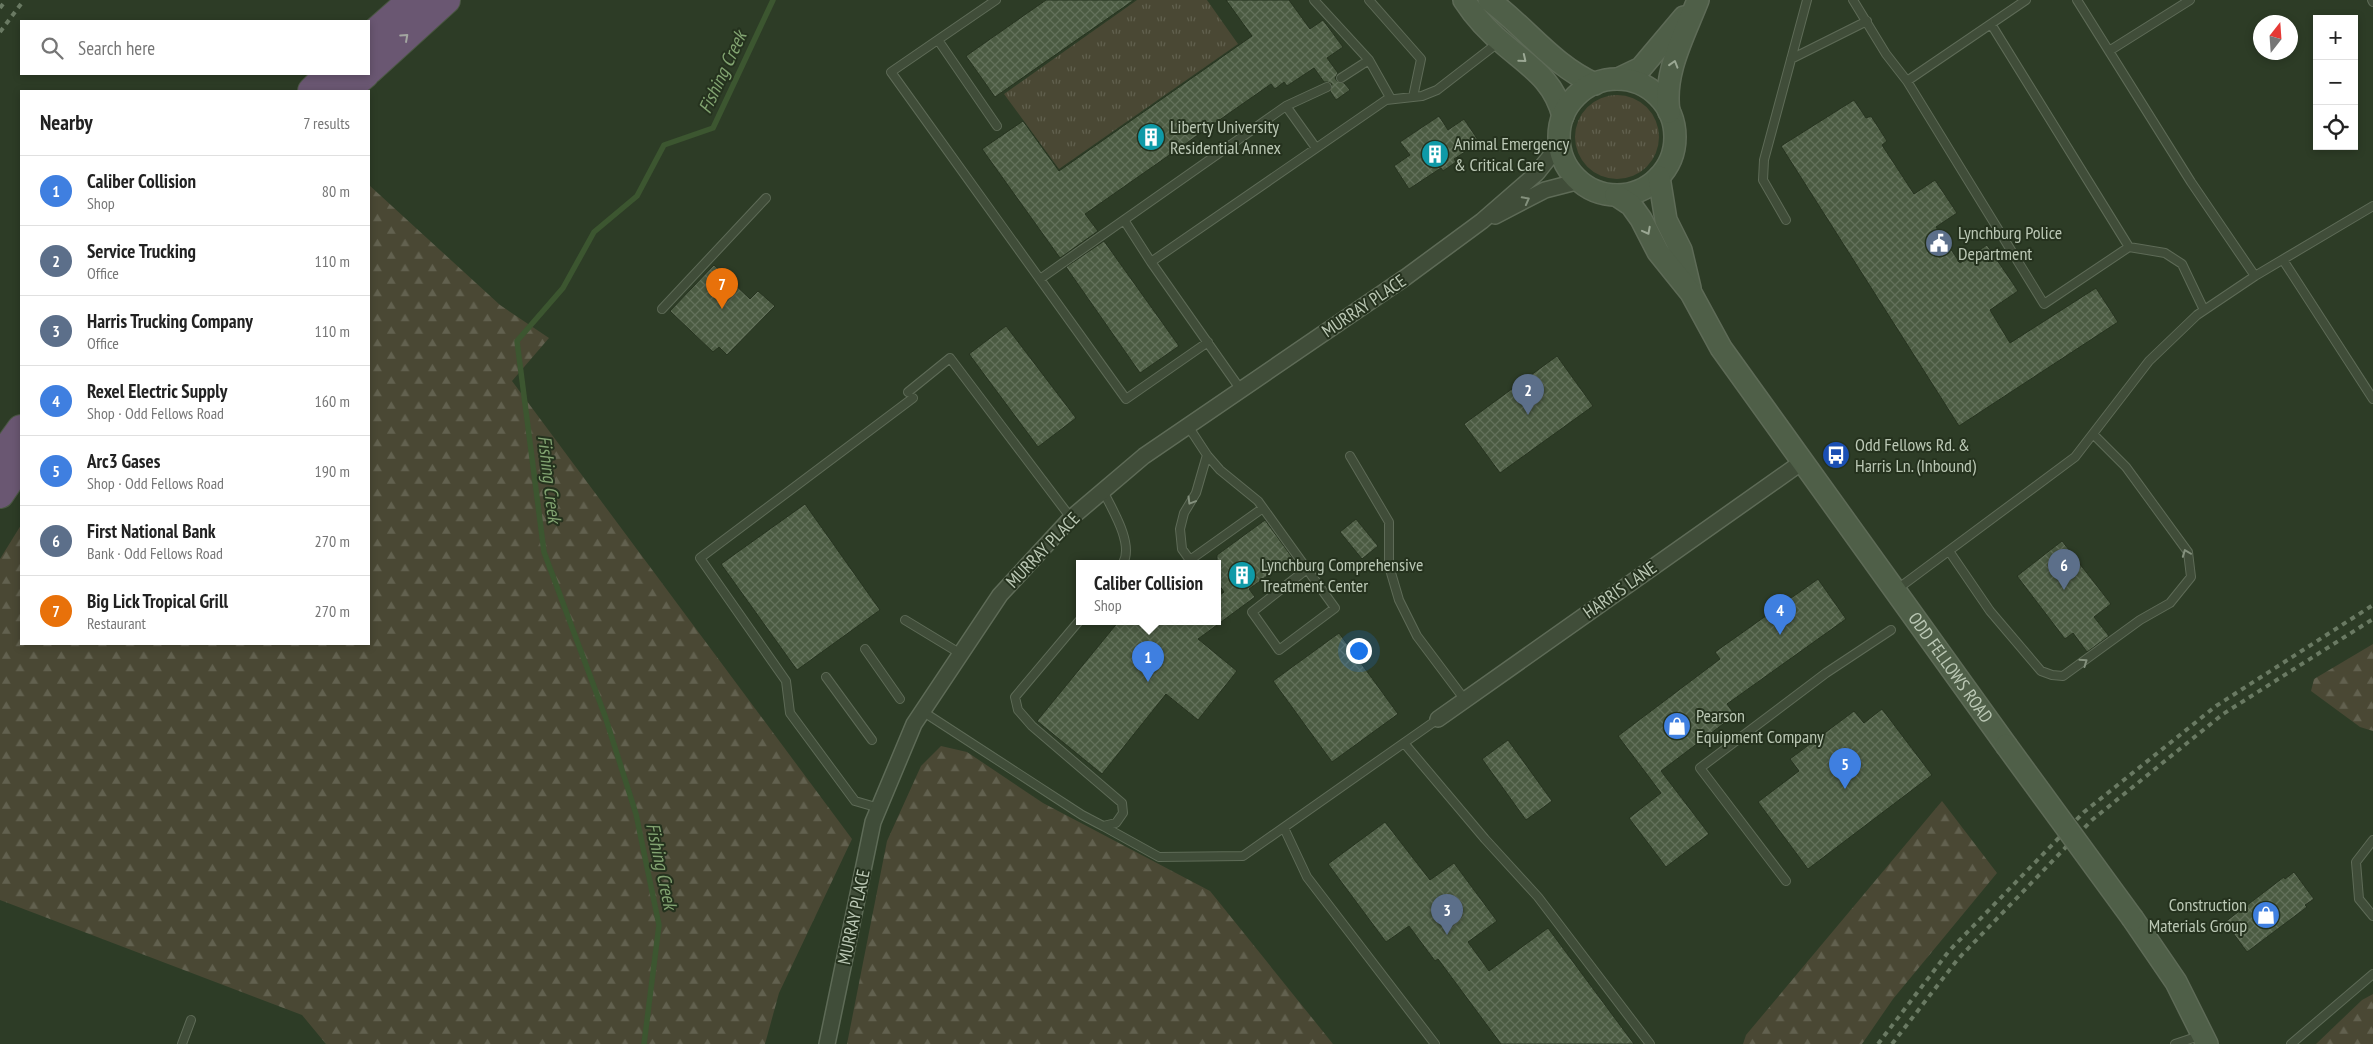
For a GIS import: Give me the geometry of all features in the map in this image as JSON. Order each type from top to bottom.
[{"type":"highway","points":[[370,37],[412,0]]},
{"type":"highway","points":[[370,69],[446,0]]},
{"type":"highway","points":[[313,90],[328,75]]},
{"type":"highway","points":[[346,90],[364,75]]},
{"type":"highway","points":[[0,458],[20,430]]},
{"type":"highway","points":[[0,494],[20,464]]},
{"type":"main road","points":[[1464,0],[1473,13],[1501,41],[1544,77],[1559,100],[1563,116]]},
{"type":"main road","points":[[1489,0],[1507,13],[1559,63],[1579,77],[1595,84]]},
{"type":"main road","points":[[1618,79],[1632,81],[1645,87],[1663,102],[1673,123],[1674,146],[1671,158],[1659,177],[1639,190],[1616,195],[1591,188],[1580,181],[1570,170],[1563,158],[1560,144],[1563,116],[1579,93],[1595,84],[1618,79],[1641,68],[1697,0]]},
{"type":"main road","points":[[1669,112],[1667,96],[1673,66],[1697,0]]},
{"type":"main road","name":"ODD FELLOWS ROAD","points":[[1659,177],[1666,220],[1681,250],[1691,293]]},
{"type":"main road","name":"ODD FELLOWS ROAD","points":[[1616,195],[1631,205],[1658,252],[1691,293],[1721,348],[2133,919],[2176,982],[2206,1039]]},
{"type":"street","name":"MURRAY PLACE","points":[[827,1044],[873,822],[914,724],[1000,595],[1071,518],[1144,456],[1406,277],[1482,222],[1537,173],[1560,144]]},
{"type":"street","name":"MURRAY PLACE","points":[[1482,222],[1502,214],[1545,190],[1580,181]]},
{"type":"street","name":"HARRIS LANE","points":[[1438,719],[1802,462]]},
{"type":"lane","points":[[996,0],[892,72],[1126,399],[1208,342]]},
{"type":"lane","points":[[1314,0],[1370,60],[1392,99]]},
{"type":"lane","points":[[1369,0],[1421,59],[1413,97]]},
{"type":"lane","points":[[1786,220],[1763,180],[1764,160],[1807,0]]},
{"type":"lane","points":[[1853,0],[1886,54],[1907,81],[2044,304],[2130,247],[2165,252],[2182,264],[2204,310]]},
{"type":"lane","points":[[1907,81],[2026,0]]},
{"type":"lane","points":[[2077,0],[2191,182],[2255,276]]},
{"type":"lane","points":[[2109,51],[2190,0]]},
{"type":"lane","points":[[1792,59],[1867,21]]},
{"type":"lane","points":[[1991,24],[2130,247]]},
{"type":"lane","points":[[938,40],[996,126]]},
{"type":"lane","points":[[1151,262],[1386,100],[1413,97],[1437,90],[1501,41]]},
{"type":"lane","points":[[1341,78],[1370,60]]},
{"type":"lane","points":[[1040,279],[1286,106],[1327,87]]},
{"type":"lane","points":[[1286,106],[1316,148]]},
{"type":"lane","points":[[662,309],[766,198]]},
{"type":"lane","points":[[1896,590],[2075,457],[2094,435],[2149,361],[2204,310],[2255,276],[2373,206]]},
{"type":"lane","points":[[1124,220],[1151,262],[1241,390]]},
{"type":"lane","points":[[2283,260],[2373,399]]},
{"type":"lane","points":[[879,808],[855,801],[790,713],[786,681],[700,558],[911,395],[950,358],[1071,518]]},
{"type":"lane","points":[[1188,426],[1207,455],[1263,508],[1307,569],[1335,608],[1279,650],[1252,612],[1307,569]]},
{"type":"lane","points":[[1949,551],[1990,611],[2041,671],[2052,675],[2064,676],[2140,620],[2170,603],[2192,577],[2188,552],[2126,467],[2094,435]]},
{"type":"lane","points":[[1190,560],[1182,549],[1180,528],[1184,512],[1196,493],[1207,455]]},
{"type":"lane","points":[[1350,456],[1389,522],[1389,566],[1399,600],[1417,636],[1465,700]]},
{"type":"lane","points":[[1103,491],[1122,529],[1127,557],[1126,560]]},
{"type":"lane","points":[[1194,560],[1263,508]]},
{"type":"lane","points":[[905,620],[961,654]]},
{"type":"lane","points":[[1076,625],[1015,697],[1018,710],[1032,726],[1122,803],[1123,813],[1116,822],[1103,826]]},
{"type":"lane","points":[[1786,881],[1700,768],[1826,673],[1891,630]]},
{"type":"lane","points":[[865,649],[900,699]]},
{"type":"lane","points":[[826,677],[872,740]]},
{"type":"lane","points":[[922,711],[1082,815],[1159,857],[1243,856],[1438,719]]},
{"type":"lane","points":[[1404,743],[1538,898],[1650,1044]]},
{"type":"lane","points":[[1284,828],[1307,877],[1435,1044]]},
{"type":"lane","points":[[2373,840],[2356,862],[2359,899],[2373,916]]},
{"type":"lane","points":[[2291,1044],[2373,974]]},
{"type":"lane","points":[[182,1044],[192,1020]]},
{"type":"lane","points":[[2175,1044],[2206,1039]]},
{"type":"green space","points":[[1137,0],[1207,0],[1238,44],[1059,169],[1004,94]]},
{"type":"green space","points":[[1617,95],[1633,98],[1647,107],[1656,121],[1659,137],[1656,153],[1647,167],[1633,176],[1617,179],[1601,176],[1587,167],[1578,153],[1575,137],[1578,121],[1587,107],[1601,98]]},
{"type":"green space","points":[[370,186],[500,305],[549,338],[512,381],[852,839],[779,993],[765,1044],[326,1044],[302,1015],[0,900],[0,559],[20,527],[20,645],[370,645]]},
{"type":"green space","points":[[2373,644],[2373,731],[2360,727],[2311,691],[2314,679]]},
{"type":"green space","points":[[941,746],[967,752],[1043,803],[1210,891],[1333,1044],[847,1044],[887,841],[921,766]]},
{"type":"green space","points":[[1942,801],[1997,873],[1893,999],[1862,1044],[1743,1044],[1746,1035]]},
{"type":"green space","points":[[2373,994],[2373,1044],[2316,1044],[2362,1000]]},
{"type":"building","points":[[1046,0],[1134,0],[995,97],[966,56]]},
{"type":"building","name":"Liberty University Residential Annex","points":[[1226,0],[1289,0],[1310,29],[1323,20],[1343,47],[1327,58],[1338,73],[1335,78],[1337,81],[1344,83],[1350,90],[1336,100],[1330,91],[1332,84],[1324,82],[1314,68],[1287,86],[1284,82],[1275,89],[1271,84],[1085,214],[1098,231],[1060,258],[982,149],[1023,121],[1059,171],[1252,36]]},
{"type":"building","points":[[1854,100],[1866,118],[1871,116],[1887,141],[1882,145],[1914,194],[1935,180],[1957,213],[1936,227],[1960,263],[1987,245],[2018,291],[1990,310],[2010,343],[2096,288],[2118,322],[1959,426],[1781,146]]},
{"type":"building","name":"Animal Emergency & Critical Care","points":[[1439,116],[1448,130],[1464,119],[1478,140],[1454,159],[1456,162],[1443,171],[1441,168],[1409,189],[1394,166],[1410,155],[1400,142]]},
{"type":"building","points":[[1104,241],[1179,346],[1140,373],[1066,267]]},
{"type":"building","points":[[714,265],[750,299],[758,291],[775,306],[727,355],[719,347],[713,352],[670,311]]},
{"type":"building","points":[[1006,326],[1076,418],[1038,447],[969,354]]},
{"type":"building","points":[[1557,356],[1593,406],[1500,473],[1464,424]]},
{"type":"building","points":[[805,504],[880,610],[797,670],[721,564]]},
{"type":"building","points":[[1356,519],[1378,546],[1362,559],[1340,532]]},
{"type":"building","points":[[1265,520],[1294,560],[1283,568],[1281,566],[1249,589],[1255,597],[1221,622],[1221,594],[1224,592],[1221,588],[1221,560],[1217,560],[1217,555]]},
{"type":"building","points":[[2062,541],[2111,604],[2094,617],[2109,636],[2087,652],[2073,633],[2065,639],[2017,576]]},
{"type":"building","points":[[1818,579],[1846,619],[1727,704],[1735,715],[1661,771],[1709,834],[1666,867],[1629,818],[1661,793],[1618,736],[1720,659],[1715,652]]},
{"type":"building","points":[[1116,625],[1217,625],[1198,639],[1237,671],[1198,720],[1166,694],[1102,774],[1037,721]]},
{"type":"building","points":[[1339,633],[1398,714],[1332,762],[1273,681]]},
{"type":"building","points":[[1882,709],[1932,775],[1808,869],[1758,802],[1799,771],[1790,759],[1854,711],[1864,723]]},
{"type":"building","points":[[1508,740],[1552,801],[1526,820],[1482,759]]},
{"type":"building","points":[[1385,822],[1430,880],[1454,863],[1497,921],[1468,942],[1489,971],[1548,928],[1634,1044],[1501,1044],[1438,959],[1435,961],[1409,926],[1386,942],[1328,864]]},
{"type":"building","name":"Construction Materials Group","points":[[2294,872],[2314,899],[2305,905],[2307,907],[2247,952],[2225,922],[2284,877],[2285,879]]},
{"type":"waterway","name":"Fishing Creek","points":[[644,1044],[659,925],[636,814],[605,716],[544,552],[517,341],[563,288],[594,232],[637,196],[664,145],[713,128],[773,0]]},
{"type":"railway","points":[[0,8],[6,0]]},
{"type":"railway","points":[[0,32],[24,0]]},
{"type":"railway","points":[[1878,1044],[1949,951],[2084,812],[2216,706],[2373,605]]},
{"type":"railway","points":[[1892,1044],[1958,959],[2092,820],[2223,714],[2373,619]]},
{"type":"place","name":"Liberty University Residential Annex","points":[[1151,137]]},
{"type":"place","name":"Animal Emergency & Critical Care","points":[[1435,154]]},
{"type":"place","name":"Lynchburg Police Department","points":[[1939,243]]},
{"type":"place","name":"Big Lick Tropical Grill","points":[[722,309]]},
{"type":"place","name":"Service Trucking","points":[[1528,415]]},
{"type":"place","name":"Odd Fellows Rd. & Harris Ln. (Inbound)","points":[[1836,455]]},
{"type":"place","name":"Lynchburg Comprehensive Treatment Center","points":[[1242,575]]},
{"type":"place","name":"First National Bank","points":[[2064,590]]},
{"type":"place","name":"Rexel Electric Supply","points":[[1780,635]]},
{"type":"place","name":"Caliber Collision","points":[[1148,682]]},
{"type":"place","name":"Pearson Equipment Company","points":[[1677,726]]},
{"type":"place","name":"Arc3 Gases","points":[[1845,789]]},
{"type":"place","name":"Construction Materials Group","points":[[2266,915]]},
{"type":"place","name":"Harris Trucking Company","points":[[1447,935]]}]
